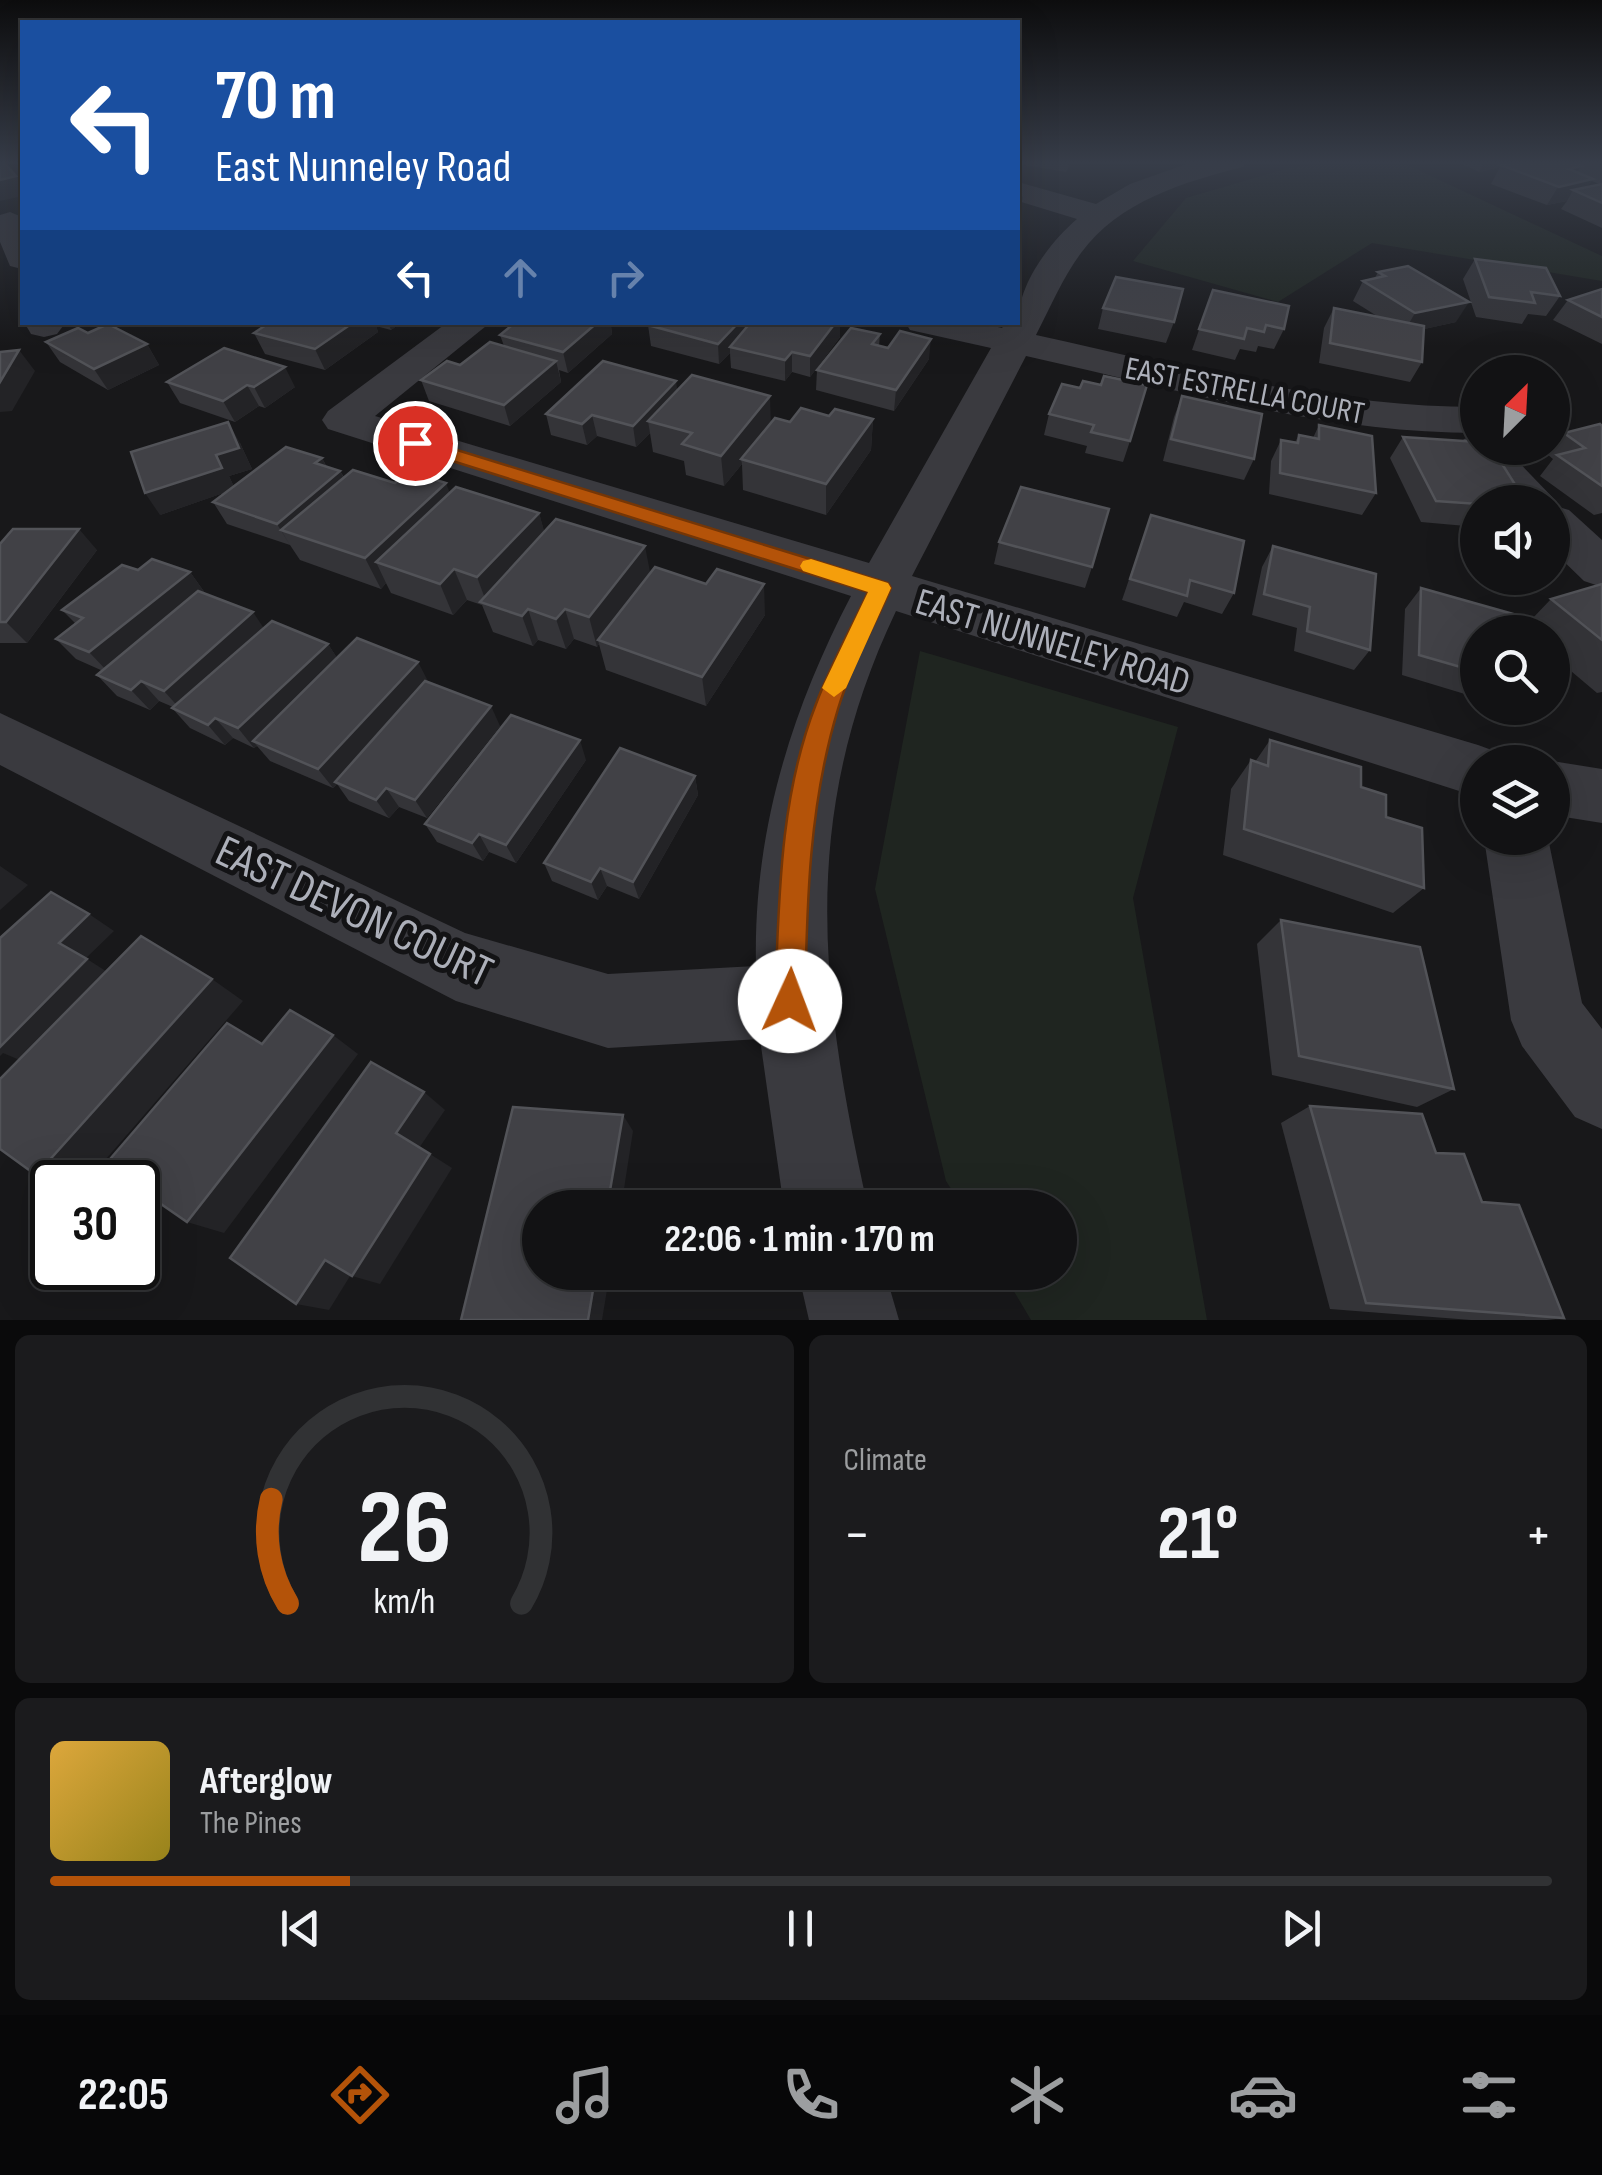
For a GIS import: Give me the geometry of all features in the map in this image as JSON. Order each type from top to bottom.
[{"type":"street","points":[[11,223],[20,253]]},
{"type":"street","points":[[822,1190],[802,1094],[790,1001],[794,869],[804,788],[827,705],[880,588],[1065,250],[1092,223]]},
{"type":"street","name":"EAST NUNNELEY ROAD","points":[[469,325],[343,420],[1460,765]]},
{"type":"street","name":"EAST ESTRELLA COURT","points":[[937,325],[1331,411],[1460,431]]},
{"type":"street","points":[[1501,465],[1519,485]]},
{"type":"street","points":[[1570,538],[1602,569]]},
{"type":"street","name":"EAST DEVON COURT","points":[[0,737],[456,966],[608,1011],[790,1001]]},
{"type":"street","points":[[1570,791],[1602,796]]},
{"type":"street","points":[[1519,855],[1548,1020],[1602,1090]]},
{"type":"street","points":[[846,1290],[854,1320]]},
{"type":"shaded area","points":[[1165,223],[1531,223],[1602,256],[1602,281],[1372,243],[1278,302],[1133,261]]},
{"type":"shaded area","points":[[920,651],[1178,727],[1133,898],[1207,1320],[1031,1320],[1013,1290],[1077,1290],[1077,1190],[952,1190],[946,1181],[875,889]]},
{"type":"building","points":[[1475,259],[1546,268],[1560,296],[1531,292],[1535,303],[1489,297]]},
{"type":"building","points":[[1408,266],[1469,302],[1415,313],[1363,281],[1385,276],[1378,272]]},
{"type":"building","points":[[1116,277],[1183,289],[1174,322],[1103,308]]},
{"type":"building","points":[[1602,289],[1602,317],[1568,300]]},
{"type":"building","points":[[1213,290],[1289,306],[1284,329],[1266,325],[1264,332],[1247,328],[1244,339],[1199,329]]},
{"type":"building","points":[[1334,308],[1424,326],[1422,362],[1330,343]]},
{"type":"building","points":[[110,325],[147,344],[94,369],[46,342],[78,328],[88,333]]},
{"type":"building","points":[[266,325],[350,325],[315,349],[254,333]]},
{"type":"building","points":[[512,325],[594,325],[563,352],[500,335]]},
{"type":"building","points":[[648,325],[736,325],[718,344]]},
{"type":"building","points":[[748,325],[834,325],[810,356],[792,352],[785,360],[730,347]]},
{"type":"building","points":[[851,328],[880,334],[872,344],[888,348],[900,331],[931,339],[896,390],[817,370]]},
{"type":"building","points":[[490,342],[556,361],[504,405],[421,380],[447,361],[460,365]]},
{"type":"building","points":[[224,348],[285,367],[223,401],[167,382]]},
{"type":"building","points":[[19,350],[0,382],[0,352]]},
{"type":"building","points":[[603,361],[676,381],[633,426],[592,415],[582,424],[546,414]]},
{"type":"building","points":[[692,375],[770,396],[721,456],[682,444],[692,433],[648,421]]},
{"type":"building","points":[[1104,376],[1147,385],[1130,441],[1091,432],[1094,425],[1049,414],[1062,384],[1080,388],[1083,381],[1101,385]]},
{"type":"building","points":[[1182,396],[1262,414],[1254,459],[1171,439]]},
{"type":"building","points":[[801,408],[829,416],[835,409],[873,419],[826,484],[741,459],[775,418],[790,422]]},
{"type":"building","points":[[228,422],[239,448],[216,455],[222,468],[145,493],[131,452]]},
{"type":"building","points":[[1319,425],[1372,436],[1376,493],[1280,473],[1281,440],[1298,443],[1299,435],[1319,439]]},
{"type":"building","points":[[1602,426],[1602,486],[1570,464],[1570,452],[1585,448],[1570,437],[1570,432]]},
{"type":"building","points":[[1403,437],[1460,441],[1460,465],[1503,465],[1515,485],[1460,485],[1460,503],[1436,501]]},
{"type":"building","points":[[286,447],[322,458],[315,463],[340,471],[277,524],[213,502]]},
{"type":"building","points":[[353,470],[395,483],[408,471],[446,483],[365,558],[281,530]]},
{"type":"building","points":[[456,487],[539,513],[477,577],[454,569],[440,584],[376,562]]},
{"type":"building","points":[[1021,487],[1109,509],[1092,567],[999,542]]},
{"type":"building","points":[[1151,515],[1244,541],[1234,593],[1190,580],[1187,596],[1130,579]]},
{"type":"building","points":[[556,519],[645,546],[589,617],[565,609],[556,619],[528,609],[522,616],[480,602]]},
{"type":"building","points":[[13,529],[79,529],[6,622],[0,622],[0,544]]},
{"type":"building","points":[[1273,546],[1376,574],[1370,650],[1307,631],[1310,607],[1264,594]]},
{"type":"building","points":[[152,559],[190,572],[89,652],[56,639],[83,618],[62,610],[122,565],[138,570]]},
{"type":"building","points":[[655,567],[706,584],[717,569],[764,584],[702,677],[598,640]]},
{"type":"building","points":[[1602,584],[1602,640],[1551,599]]},
{"type":"building","points":[[1421,588],[1517,615],[1460,615],[1460,667],[1419,655]]},
{"type":"building","points":[[198,591],[253,612],[164,691],[141,681],[131,690],[97,675]]},
{"type":"building","points":[[272,621],[328,644],[238,728],[215,718],[208,725],[172,708]]},
{"type":"building","points":[[357,638],[418,662],[318,769],[253,741]]},
{"type":"building","points":[[425,681],[491,706],[415,800],[386,788],[376,800],[335,782]]},
{"type":"building","points":[[511,715],[580,740],[506,845],[479,834],[472,843],[425,824]]},
{"type":"building","points":[[1270,740],[1361,767],[1361,787],[1386,795],[1386,817],[1422,828],[1424,888],[1244,829],[1251,760],[1268,766]]},
{"type":"building","points":[[620,748],[695,776],[633,882],[600,868],[591,882],[544,863]]},
{"type":"building","points":[[51,892],[89,914],[59,943],[87,959],[0,1047],[0,938]]},
{"type":"building","points":[[1281,920],[1420,947],[1454,1089],[1299,1056]]},
{"type":"building","points":[[141,936],[212,979],[49,1160],[30,1160],[30,1171],[0,1149],[0,1079]]},
{"type":"building","points":[[290,1010],[333,1035],[187,1222],[160,1203],[160,1160],[109,1160],[227,1023],[262,1044]]},
{"type":"building","points":[[371,1062],[424,1092],[396,1133],[430,1154],[352,1276],[325,1260],[296,1304],[230,1258]]},
{"type":"building","points":[[1310,1106],[1422,1114],[1436,1153],[1464,1154],[1482,1202],[1519,1205],[1564,1318],[1366,1303]]},
{"type":"building","points":[[513,1107],[623,1115],[610,1190],[522,1190],[522,1290],[593,1290],[588,1320],[461,1320]]},
{"type":"slow traffic","points":[[811,566],[880,588],[834,688]]},
{"type":"route","points":[[415,443],[880,588],[827,705],[804,788],[794,869],[790,1001]]}]
